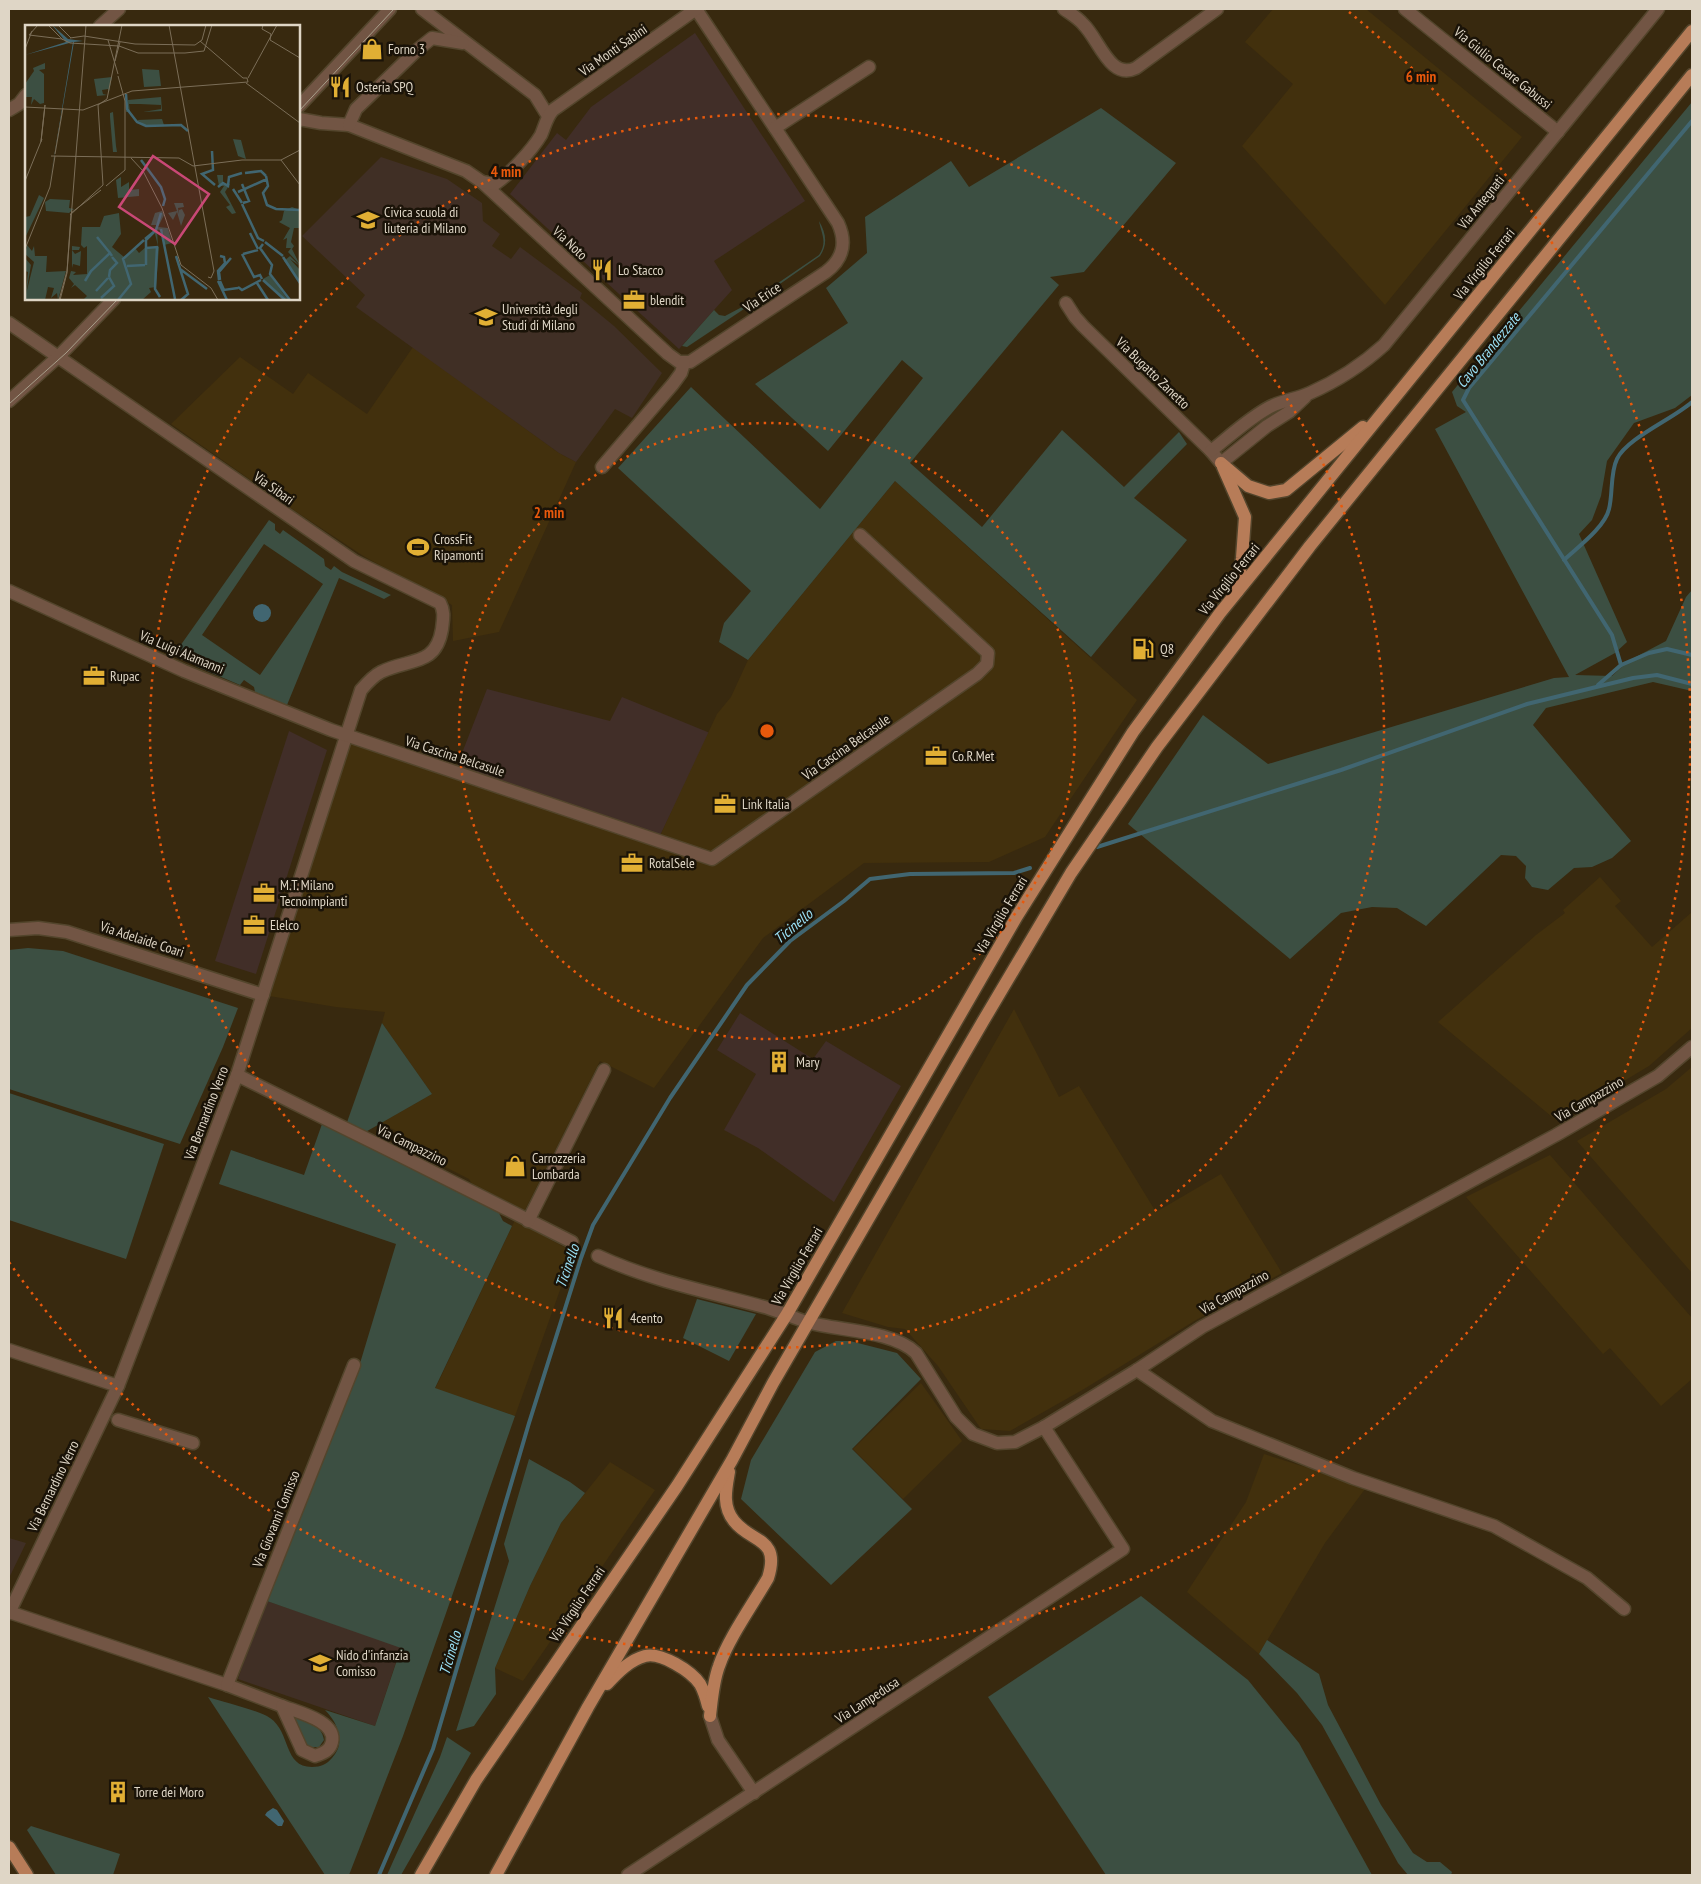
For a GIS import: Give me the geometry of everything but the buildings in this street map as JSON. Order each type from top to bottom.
[{"type":"main road","name":"Via Virgilio Ferrari","points":[[421,1875],[476,1780],[676,1486],[787,1314],[1016,916],[1133,732],[1236,593],[1692,31]]},
{"type":"main road","points":[[496,1875],[588,1707],[732,1460],[772,1383],[982,1022],[1072,873],[1157,747],[1310,546],[1692,75]]},
{"type":"main road","points":[[1221,463],[1248,486],[1269,493],[1286,490],[1386,408]]},
{"type":"main road","points":[[1221,463],[1245,517],[1242,558],[1236,593]]},
{"type":"main road","points":[[710,1716],[712,1691],[719,1665],[768,1578],[771,1568],[771,1557],[767,1547],[761,1540],[733,1521],[729,1512],[725,1493],[732,1460]]},
{"type":"main road","points":[[588,1707],[617,1673],[637,1659],[651,1655],[664,1658],[691,1674],[705,1693],[710,1716]]},
{"type":"main road","points":[[9,1847],[27,1875]]},
{"type":"street","points":[[101,25],[119,9]]},
{"type":"street","points":[[300,105],[390,9]]},
{"type":"street","points":[[422,9],[535,95],[548,116],[540,135],[508,176],[495,184],[482,182]]},
{"type":"street","name":"Via Monti Sabini","points":[[548,116],[696,9],[775,128]]},
{"type":"street","points":[[1064,9],[1084,25],[1111,63],[1119,70],[1128,72],[1217,9]]},
{"type":"street","name":"Via Giulio Cesare Gabussi","points":[[1405,9],[1558,132]]},
{"type":"street","name":"Via Antegnati","points":[[1211,451],[1269,407],[1309,394],[1357,368],[1384,345],[1658,9]]},
{"type":"street","points":[[349,124],[356,110],[417,50],[432,38],[466,44]]},
{"type":"street","points":[[775,128],[869,67]]},
{"type":"street","points":[[9,110],[19,104],[25,96]]},
{"type":"street","name":"Via Noto","points":[[300,118],[322,123],[349,124],[463,170],[482,182],[668,354],[675,360],[684,362]]},
{"type":"street","name":"Via Erice","points":[[684,362],[697,359],[824,273],[835,265],[841,255],[843,239],[838,223],[775,128]]},
{"type":"street","points":[[9,400],[59,356],[113,300]]},
{"type":"street","name":"Via Bugatto Zanetto","points":[[1066,303],[1074,317],[1221,463]]},
{"type":"street","name":"Via Sibari","points":[[9,322],[354,561],[440,603],[444,611],[440,642],[436,649]]},
{"type":"street","points":[[602,468],[678,379],[684,362]]},
{"type":"street","name":"Via Antegnati","points":[[1221,463],[1267,426],[1289,412],[1309,394]]},
{"type":"street","name":"Via Cascina Belcasule","points":[[346,736],[712,859],[977,674],[987,664],[988,653],[860,534]]},
{"type":"street","name":"Via Luigi Alamanni","points":[[9,591],[184,670],[346,736]]},
{"type":"street","name":"Via Bernardino Verro","points":[[9,1613],[118,1386],[237,1076],[361,690],[380,672],[429,656],[436,649]]},
{"type":"street","name":"Via Adelaide Coari","points":[[9,930],[38,928],[67,932],[264,995]]},
{"type":"street","name":"Via Campazzino","points":[[787,1314],[808,1322],[890,1339],[911,1348],[916,1352],[956,1417],[973,1434],[997,1443],[1015,1442],[1044,1427],[1137,1370],[1202,1327],[1483,1176],[1607,1106],[1658,1076],[1692,1047]]},
{"type":"street","points":[[528,1221],[604,1070]]},
{"type":"street","name":"Via Campazzino","points":[[237,1076],[402,1156],[572,1242]]},
{"type":"street","points":[[598,1256],[666,1282],[787,1314]]},
{"type":"street","points":[[9,1350],[118,1386]]},
{"type":"street","name":"Via Giovanni Comisso","points":[[227,1685],[354,1365]]},
{"type":"street","points":[[1137,1370],[1212,1421],[1352,1478],[1494,1526],[1587,1578],[1624,1609]]},
{"type":"street","points":[[118,1420],[193,1443]]},
{"type":"street","name":"Via Lampedusa","points":[[628,1875],[1123,1550],[1044,1427]]},
{"type":"street","points":[[9,1613],[227,1685],[282,1706]]},
{"type":"street","points":[[710,1716],[718,1740],[754,1793]]},
{"type":"shaded area","points":[[1273,9],[1366,9],[1522,137],[1385,305],[1242,146],[1293,84],[1245,42]]},
{"type":"shaded area","points":[[695,33],[805,201],[714,261],[732,290],[679,349],[510,194],[557,133],[566,140],[591,107]]},
{"type":"shaded area","name":"Università degli Studi di Milano","points":[[381,157],[447,179],[482,203],[483,221],[500,234],[492,246],[511,259],[520,247],[582,293],[580,298],[614,326],[662,373],[632,418],[615,409],[576,462],[559,453],[356,307],[365,295],[302,236]]},
{"type":"shaded area","points":[[413,347],[559,453],[576,462],[499,632],[453,641],[452,605],[365,557],[295,511],[171,424],[240,357],[293,394],[308,373],[367,414]]},
{"type":"shaded area","points":[[895,481],[1137,700],[1045,837],[989,862],[864,863],[763,938],[654,1088],[600,1061],[524,1212],[474,1188],[469,1179],[402,1145],[402,1134],[381,1123],[432,1094],[382,1023],[385,1012],[336,1007],[263,995],[346,736],[658,840],[717,714],[731,697],[748,660]]},
{"type":"shaded area","points":[[487,689],[610,721],[622,697],[710,733],[658,840],[455,771]]},
{"type":"shaded area","points":[[289,731],[327,750],[256,974],[215,961]]},
{"type":"shaded area","points":[[1600,877],[1621,901],[1615,906],[1652,947],[1692,912],[1692,1028],[1649,1066],[1557,1121],[1438,1022],[1536,935],[1565,913],[1563,910]]},
{"type":"shaded area","points":[[1014,1009],[1059,1097],[1079,1086],[1156,1212],[1221,1174],[1282,1273],[1196,1320],[1084,1389],[1010,1431],[981,1429],[938,1366],[905,1329],[888,1327],[842,1313]]},
{"type":"shaded area","points":[[740,1013],[813,1059],[826,1041],[901,1086],[834,1202],[758,1148],[724,1130],[756,1074],[717,1050]]},
{"type":"shaded area","points":[[1692,1067],[1692,1273],[1577,1141],[1666,1089]]},
{"type":"shaded area","points":[[1550,1155],[1692,1318],[1692,1379],[1661,1406],[1610,1348],[1603,1354],[1466,1197]]},
{"type":"shaded area","points":[[515,1220],[575,1253],[515,1416],[435,1389]]},
{"type":"shaded area","points":[[921,1383],[962,1441],[903,1499],[853,1449]]},
{"type":"shaded area","points":[[1264,1454],[1344,1479],[1365,1489],[1325,1543],[1259,1654],[1187,1592],[1246,1502]]},
{"type":"shaded area","points":[[610,1462],[655,1490],[523,1681],[495,1668],[530,1586],[561,1523]]},
{"type":"shaded area","points":[[9,1538],[26,1543],[9,1578]]},
{"type":"shaded area","name":"Nido d'infanzia Comisso","points":[[264,1600],[401,1647],[375,1726],[238,1679]]},
{"type":"green space","points":[[1692,102],[1692,395],[1675,408],[1634,423],[1607,461],[1601,496],[1592,520],[1579,534],[1627,642],[1615,653],[1575,675],[1612,676],[1628,661],[1666,641],[1686,597],[1692,590],[1692,691],[1653,682],[1546,708],[1533,725],[1631,841],[1612,858],[1592,867],[1574,868],[1548,890],[1532,887],[1525,878],[1526,866],[1516,856],[1501,855],[1426,926],[1397,908],[1372,907],[1341,913],[1290,959],[1128,824],[1203,715],[1268,764],[1554,678],[1569,677],[1435,429],[1466,412],[1457,406],[1452,392]]},
{"type":"green space","points":[[1101,108],[1176,163],[1084,272],[1050,277],[1059,285],[910,463],[982,527],[1062,430],[1124,487],[1179,432],[1187,444],[1134,498],[1187,540],[1091,657],[895,481],[748,660],[719,642],[724,623],[751,591],[618,468],[691,387],[820,509],[923,378],[902,360],[828,451],[755,384],[848,323],[826,288],[867,253],[865,217],[951,161],[969,187]]},
{"type":"green space","points":[[819,221],[825,238],[823,252],[820,256],[747,307],[746,305],[819,255],[823,246],[823,238]]},
{"type":"green space","points":[[742,307],[744,309],[687,347],[682,346],[714,310],[719,315],[725,316]]},
{"type":"green space","points":[[269,520],[275,524],[275,530],[280,534],[283,530],[324,559],[325,566],[331,570],[334,566],[342,572],[391,595],[384,599],[339,578],[287,705],[255,692],[254,687],[244,680],[240,685],[195,666],[194,661],[186,656],[183,660],[173,656]],"holes":[[[264,544],[323,584],[260,675],[202,635]]]},
{"type":"green space","points":[[28,948],[63,951],[238,1008],[223,1047],[180,1144],[9,1089],[9,950]]},
{"type":"green space","points":[[382,1023],[432,1094],[362,1134],[345,1128]]},
{"type":"green space","points":[[9,1093],[164,1144],[126,1259],[9,1220]]},
{"type":"green space","points":[[322,1124],[498,1211],[503,1221],[512,1226],[435,1388],[515,1416],[403,1736],[349,1875],[325,1875],[208,1697],[249,1709],[270,1718],[277,1724],[296,1761],[303,1765],[318,1766],[332,1758],[339,1743],[336,1725],[325,1710],[375,1726],[401,1648],[264,1600],[361,1360],[396,1244],[219,1184],[231,1150],[304,1175]]},
{"type":"green space","points":[[697,1299],[756,1314],[729,1361],[683,1338]]},
{"type":"green space","points":[[836,1341],[850,1341],[897,1353],[921,1379],[852,1449],[912,1509],[831,1585],[741,1499],[751,1460],[815,1352]]},
{"type":"green space","points":[[529,1459],[570,1482],[585,1493],[561,1523],[530,1586],[495,1668],[496,1694],[474,1726],[456,1731],[509,1561],[504,1544]]},
{"type":"green space","points":[[1141,1596],[1248,1680],[1299,1743],[1372,1875],[1106,1875],[988,1697]]},
{"type":"green space","points":[[1267,1640],[1319,1674],[1328,1705],[1381,1805],[1413,1853],[1427,1862],[1440,1862],[1452,1872],[1451,1875],[1408,1875],[1398,1863],[1322,1725],[1297,1693],[1259,1654]]},
{"type":"green space","points":[[291,1714],[312,1723],[320,1730],[324,1740],[319,1747],[309,1747],[306,1745]]},
{"type":"green space","points":[[447,1737],[471,1753],[401,1875],[387,1875],[440,1757]]},
{"type":"green space","points":[[31,1826],[120,1854],[113,1875],[56,1875],[27,1830]]},
{"type":"water","points":[[262,604],[268,607],[271,613],[268,619],[262,622],[256,619],[253,613],[256,607]]},
{"type":"water","points":[[273,1808],[277,1810],[284,1821],[282,1826],[278,1826],[265,1815]]},
{"type":"waterway","name":"Cavo Brandezzate","points":[[1621,665],[1612,635],[1463,400],[1469,388],[1692,121]]},
{"type":"waterway","points":[[1564,560],[1597,530],[1606,516],[1610,503],[1612,477],[1617,459],[1622,451],[1640,436],[1692,402]]},
{"type":"waterway","points":[[1598,685],[1621,665],[1649,653],[1667,649],[1692,655]]},
{"type":"waterway","points":[[1097,847],[1341,770],[1527,704],[1633,678],[1657,675],[1692,684]]},
{"type":"waterway","name":"Ticinello","points":[[379,1875],[433,1749],[529,1423],[593,1225],[670,1098],[747,985],[790,941],[870,879],[910,874],[1014,873],[1030,868]]},
{"type":"tram line","points":[[300,110],[394,9]]},
{"type":"tram line","points":[[9,404],[66,353],[117,300]]},
{"type":"place","name":"Forno 3","points":[[372,49]]},
{"type":"place","name":"Osteria SPQ","points":[[340,87]]},
{"type":"place","name":"Civica scuola di liuteria di Milano","points":[[368,220]]},
{"type":"place","name":"Lo Stacco","points":[[602,270]]},
{"type":"place","name":"blendit","points":[[634,300]]},
{"type":"place","name":"Università degli Studi di Milano","points":[[486,317]]},
{"type":"place","name":"CrossFit Ripamonti","points":[[418,547]]},
{"type":"place","name":"Q8","points":[[1143,649]]},
{"type":"place","name":"Rupac","points":[[94,676]]},
{"type":"place","name":"Co.R.Met","points":[[936,756]]},
{"type":"place","name":"Link Italia","points":[[725,804]]},
{"type":"place","name":"RotalSele","points":[[632,863]]},
{"type":"place","name":"M.T. Milano Tecnoimpianti","points":[[264,893]]},
{"type":"place","name":"Elelco","points":[[254,925]]},
{"type":"place","name":"Mary","points":[[779,1062]]},
{"type":"place","name":"Carrozzeria Lombarda","points":[[515,1166]]},
{"type":"place","name":"4cento","points":[[613,1318]]},
{"type":"place","name":"Nido d'infanzia Comisso","points":[[320,1663]]},
{"type":"place","name":"Torre dei Moro","points":[[118,1792]]}]
